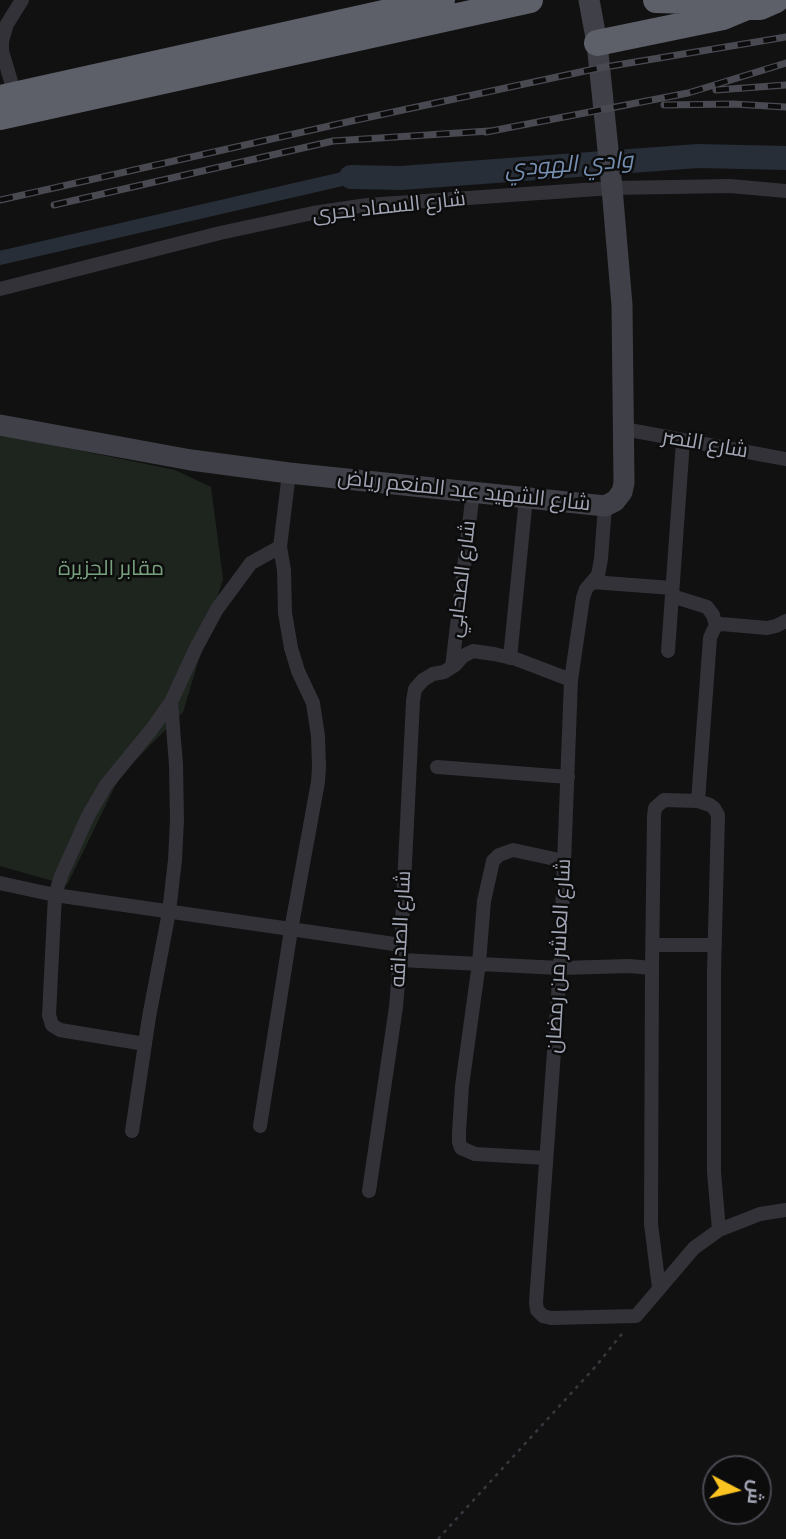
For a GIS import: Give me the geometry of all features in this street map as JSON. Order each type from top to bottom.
[{"type":"highway","points":[[7,97],[399,5],[442,0]]},
{"type":"highway","points":[[0,117],[530,0]]},
{"type":"highway","points":[[656,0],[756,2]]},
{"type":"highway","points":[[597,43],[723,17],[756,2]]},
{"type":"street","points":[[7,97],[2,41],[7,24],[22,0]]},
{"type":"street","name":"شارع الشهيد عبد المنعم رياض","points":[[0,425],[191,460],[289,473],[605,506],[615,501],[622,492],[624,483],[622,305],[597,43],[589,0]]},
{"type":"street","name":"شارع السماد بحرى","points":[[0,289],[220,233],[313,213],[367,205],[612,188],[730,186],[786,191]]},
{"type":"street","name":"شارع النصر","points":[[624,429],[786,459]]},
{"type":"street","points":[[668,651],[683,441]]},
{"type":"street","points":[[260,1126],[318,782],[318,736],[313,703],[298,671],[285,612],[284,570],[280,547],[289,473]]},
{"type":"street","name":"شارع الصحابي","points":[[452,667],[472,492]]},
{"type":"street","points":[[510,658],[526,498]]},
{"type":"street","name":"شارع العاشر من رمضان","points":[[605,506],[598,575],[583,598],[571,680],[560,968],[536,1301],[537,1310],[543,1316],[551,1318],[636,1316]]},
{"type":"street","points":[[145,1044],[60,1030],[52,1024],[49,1015],[55,895],[75,843],[106,785],[171,702],[217,609],[251,563],[280,547]]},
{"type":"street","points":[[592,582],[672,592],[707,607],[713,615],[716,626],[710,638],[698,801]]},
{"type":"street","points":[[716,626],[726,623],[767,628],[786,621]]},
{"type":"street","points":[[452,667],[463,656],[484,652],[537,666],[571,680]]},
{"type":"street","name":"شارع الصداقه","points":[[369,1191],[396,1007],[401,953],[413,701],[415,689],[423,680],[452,667]]},
{"type":"street","points":[[132,1131],[169,912],[175,860],[176,765],[171,702]]},
{"type":"street","points":[[437,767],[568,776]]},
{"type":"street","points":[[659,1288],[651,1224],[652,968],[655,808],[664,800],[710,804],[718,815],[714,1172],[719,1230]]},
{"type":"street","points":[[546,1158],[475,1154],[461,1147],[462,1086],[479,963],[484,901],[493,861],[499,855],[513,850],[564,861]]},
{"type":"street","points":[[0,883],[55,895],[291,930],[401,953],[479,963],[560,968],[652,968]]},
{"type":"street","points":[[653,945],[715,945]]},
{"type":"street","points":[[636,1316],[694,1248],[719,1230],[760,1214],[786,1210]]},
{"type":"path","points":[[438,1539],[596,1366],[636,1316]]},
{"type":"green space","name":"مقابر الجزيرة","points":[[0,434],[175,470],[211,487],[223,579],[183,712],[120,776],[67,885],[0,866]]},
{"type":"waterway","name":"وادي الهودي","points":[[351,177],[401,178],[698,156],[786,158]]},
{"type":"waterway","points":[[0,258],[351,177]]},
{"type":"railway","points":[[0,200],[599,68],[786,37]]},
{"type":"railway","points":[[486,132],[688,93],[786,63]]},
{"type":"railway","points":[[716,90],[786,85]]},
{"type":"railway","points":[[664,105],[733,104],[786,107]]},
{"type":"railway","points":[[54,205],[333,141],[489,131]]}]
